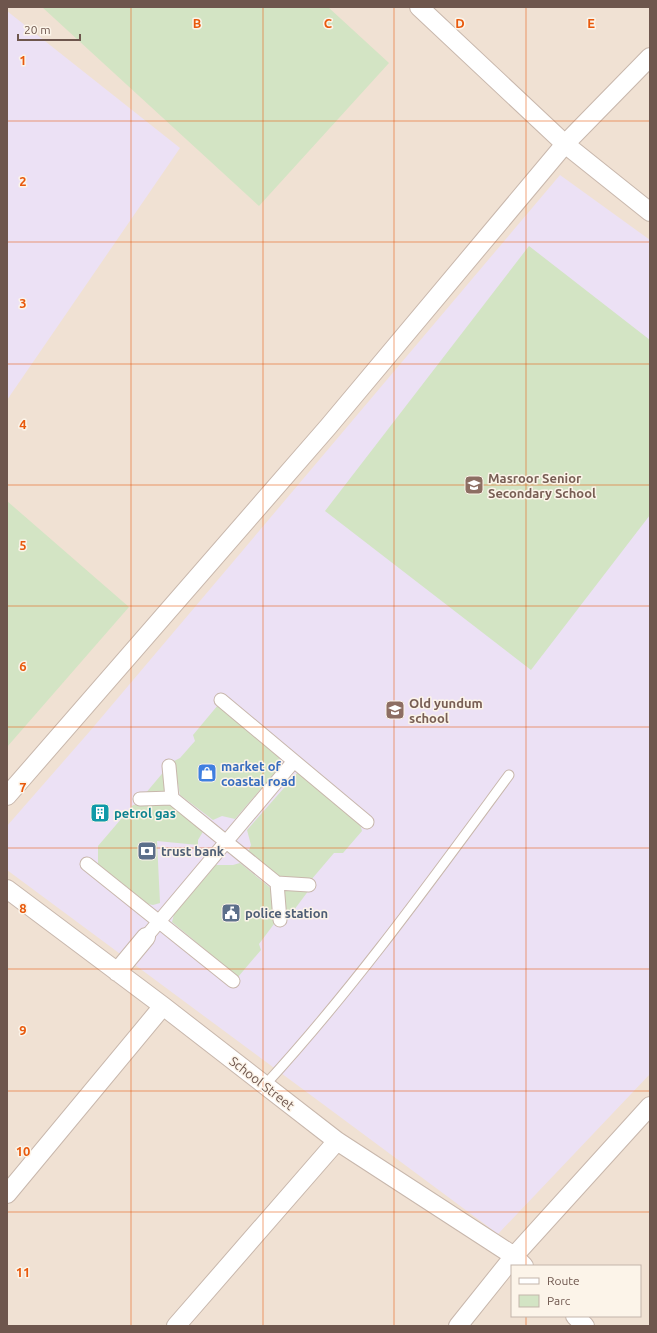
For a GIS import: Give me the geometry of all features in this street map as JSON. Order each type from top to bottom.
[{"type":"street","points":[[419,7],[565,144],[650,212]]},
{"type":"street","points":[[7,796],[328,427],[565,144],[650,57]]},
{"type":"street","points":[[221,700],[367,822]]},
{"type":"street","points":[[117,972],[294,761]]},
{"type":"street","points":[[169,766],[172,798]]},
{"type":"street","points":[[140,799],[172,798],[277,883],[309,885]]},
{"type":"street","points":[[87,864],[233,981]]},
{"type":"street","points":[[277,883],[280,920]]},
{"type":"street","name":"School Street","points":[[7,889],[163,1006],[337,1141],[519,1261]]},
{"type":"street","points":[[7,1194],[163,1006]]},
{"type":"street","points":[[519,1261],[650,1106]]},
{"type":"street","points":[[176,1326],[337,1141]]},
{"type":"street","points":[[458,1326],[511,1270]]},
{"type":"street","points":[[576,1317],[585,1326]]},
{"type":"lane","points":[[265,1085],[300,1046],[396,926],[509,775]]},
{"type":"shaded area","points":[[7,7],[650,7],[650,1326],[7,1326]]},
{"type":"shaded area","points":[[7,11],[180,148],[7,400]]},
{"type":"shaded area","name":"Masroor Senior Secondary School","points":[[560,175],[650,240],[650,1074],[498,1234],[7,870],[7,826],[90,731]]},
{"type":"green space","points":[[42,7],[328,7],[389,63],[259,206]]},
{"type":"green space","points":[[529,246],[650,340],[650,515],[531,670],[325,511]]},
{"type":"green space","points":[[7,501],[129,607],[7,747]]},
{"type":"green space","points":[[218,705],[277,754],[280,760],[278,769],[235,819],[222,816],[213,820],[180,795],[174,761],[180,758],[195,741],[193,735]]},
{"type":"green space","points":[[166,769],[169,793],[145,794]]},
{"type":"green space","points":[[298,772],[360,824],[362,831],[343,853],[334,853],[311,880],[280,880],[248,852],[251,845],[247,830]]},
{"type":"green space","points":[[170,804],[204,830],[198,840],[198,845],[157,841],[160,903],[153,905],[148,904],[98,864],[98,846],[133,805]]},
{"type":"green space","points":[[240,863],[273,890],[274,924],[259,944],[261,950],[238,977],[172,922],[174,914],[216,865],[233,865]]},
{"type":"green space","points":[[283,888],[309,890],[288,918],[282,919]]},
{"type":"place","name":"Masroor Senior Secondary School","points":[[474,485]]},
{"type":"place","name":"Old yundum school","points":[[395,710]]},
{"type":"place","name":"market of coastal road","points":[[207,773]]},
{"type":"place","name":"petrol gas","points":[[100,813]]},
{"type":"place","name":"trust bank","points":[[147,851]]},
{"type":"place","name":"police station","points":[[231,913]]}]
